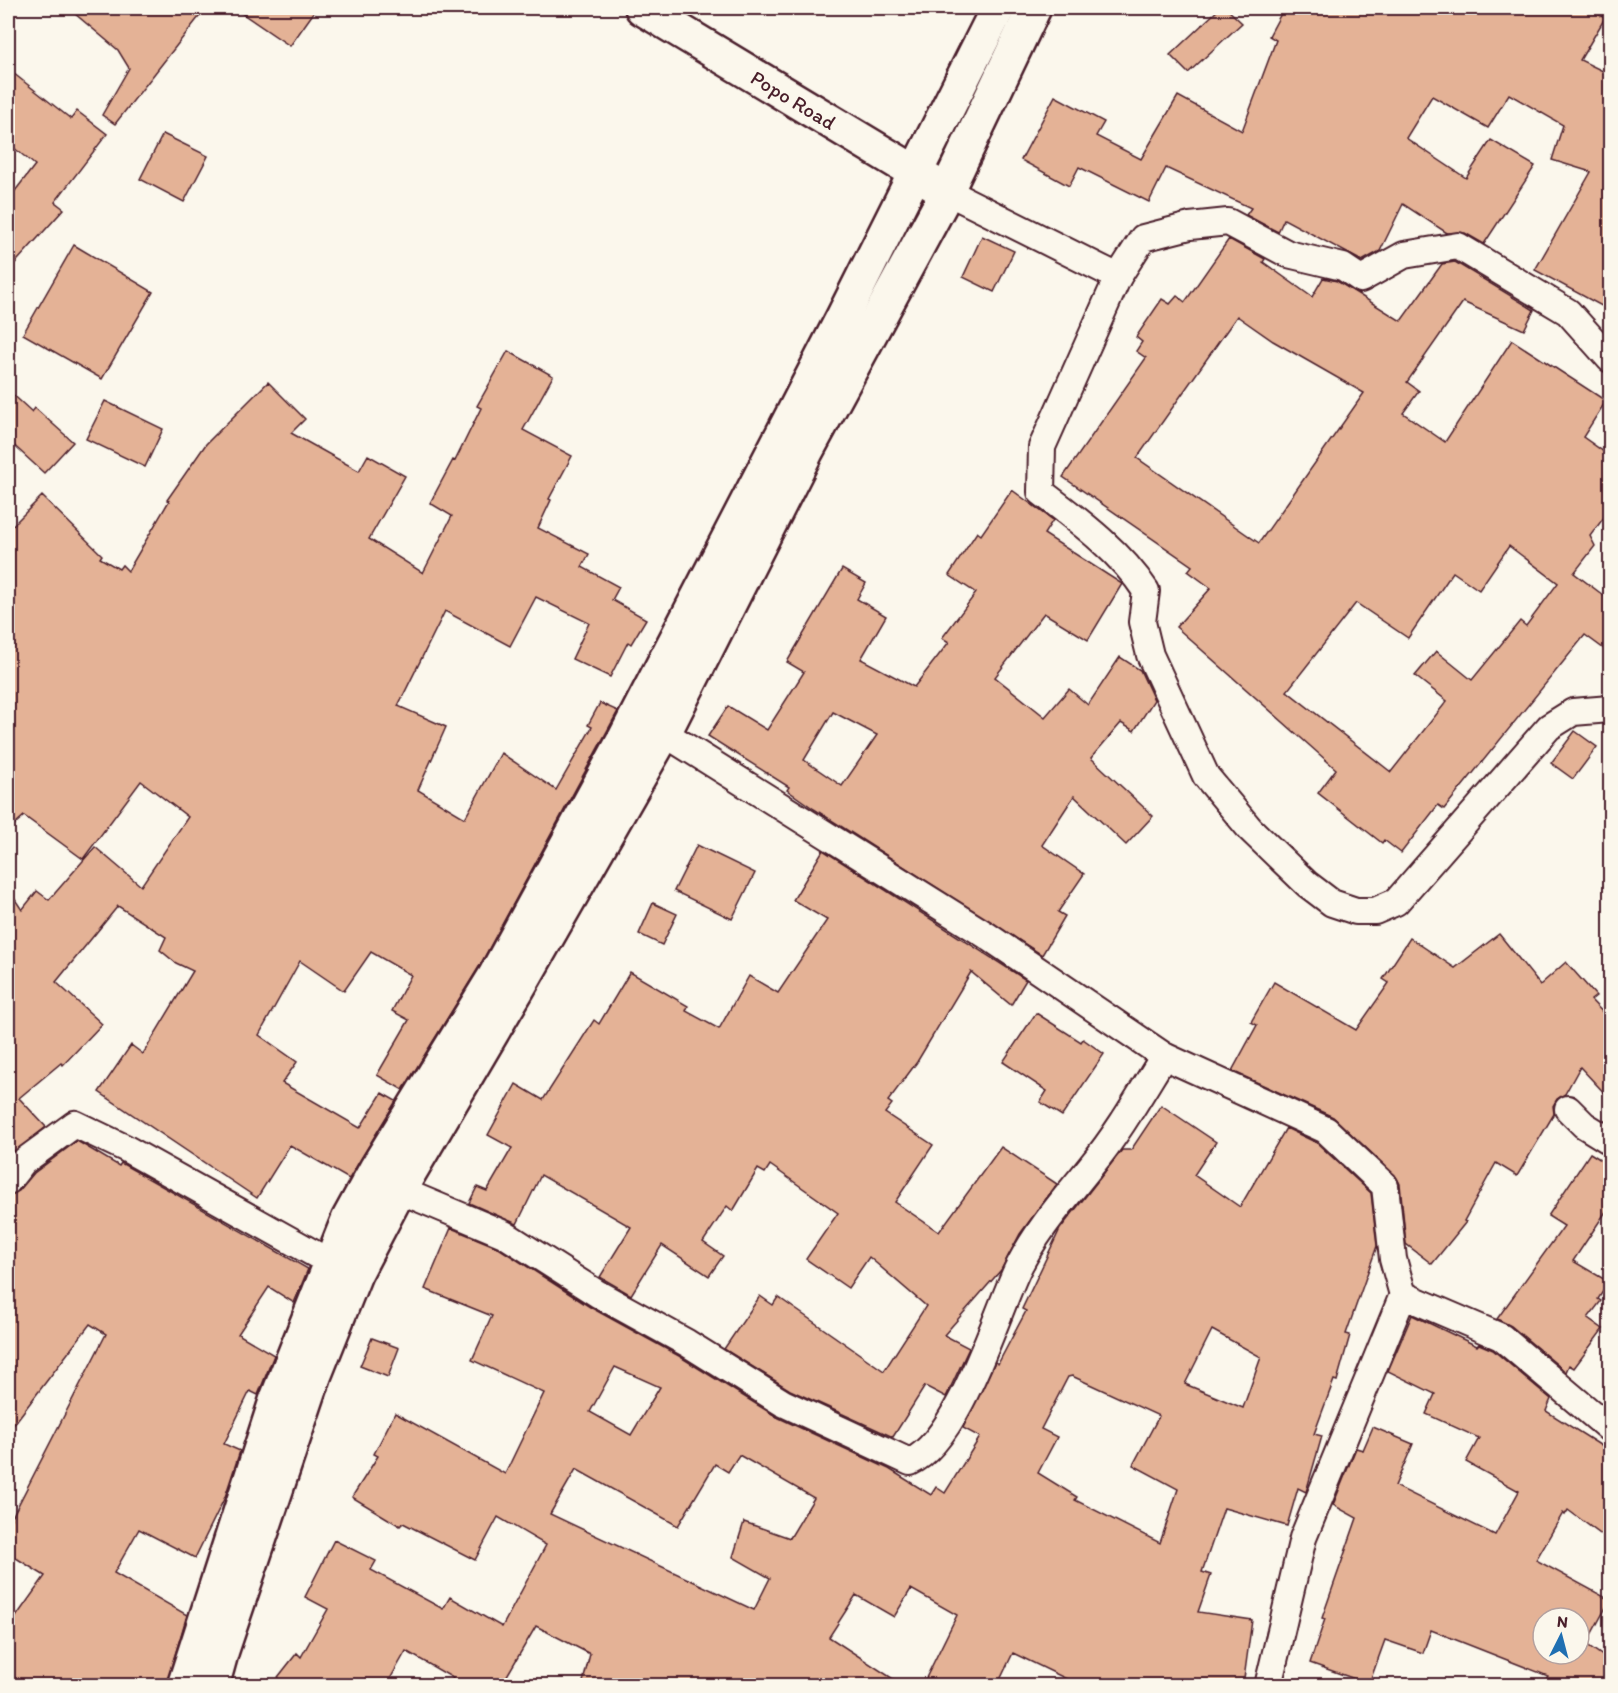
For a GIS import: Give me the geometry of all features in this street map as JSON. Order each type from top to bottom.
[{"type":"main road","name":"Popo Road","points":[[642,8],[946,191]]},
{"type":"main road","points":[[184,1686],[276,1401],[348,1220],[376,1169],[495,976],[624,740],[916,174],[998,8]]},
{"type":"main road","points":[[212,1686],[315,1374],[355,1274],[399,1190],[664,733],[806,452],[946,191],[1034,8]]},
{"type":"street","points":[[946,191],[1118,277]]},
{"type":"street","points":[[1611,359],[1568,312],[1458,246],[1404,255],[1361,279],[1342,267],[1288,254],[1228,222],[1190,226],[1143,238],[1118,277],[1042,447],[1041,492],[1076,519],[1132,570],[1146,591],[1142,622],[1150,655],[1206,776],[1250,829],[1307,884],[1332,903],[1356,911],[1376,911],[1396,902],[1549,727],[1573,712],[1611,709]]},
{"type":"street","points":[[664,733],[986,934],[1164,1056],[1326,1130],[1385,1186],[1393,1259],[1403,1294],[1303,1538],[1268,1686]]},
{"type":"street","points":[[399,1190],[504,1234],[598,1294],[687,1343],[783,1403],[910,1462],[921,1456],[952,1416],[988,1343],[1017,1269],[1046,1220],[1118,1131],[1164,1056]]},
{"type":"street","points":[[1568,1109],[1584,1125],[1611,1141]]},
{"type":"street","points":[[8,1181],[23,1162],[75,1124],[155,1165],[331,1263]]},
{"type":"street","points":[[1403,1294],[1501,1337],[1611,1429]]},
{"type":"building","points":[[68,8],[206,8],[115,124],[102,115],[129,68],[118,50]]},
{"type":"building","points":[[234,8],[317,8],[290,46]]},
{"type":"building","points":[[1220,8],[1226,8],[1242,23],[1188,73],[1170,55]]},
{"type":"building","points":[[1284,8],[1587,8],[1605,18],[1580,60],[1611,75],[1611,311],[1535,270],[1591,172],[1552,160],[1563,125],[1509,94],[1488,128],[1432,96],[1406,138],[1466,178],[1491,140],[1535,166],[1484,244],[1465,233],[1447,233],[1403,204],[1380,251],[1362,261],[1284,219],[1278,232],[1246,215],[1251,208],[1166,168],[1149,202],[1079,167],[1069,186],[1021,160],[1055,96],[1104,122],[1096,136],[1141,159],[1178,96],[1242,131],[1276,40],[1269,36]]},
{"type":"building","points":[[8,69],[71,119],[77,111],[107,134],[55,202],[64,209],[8,271],[8,200],[35,165],[8,143]]},
{"type":"building","points":[[163,134],[208,156],[184,202],[140,179]]},
{"type":"building","points":[[982,236],[1014,251],[994,292],[963,277]]},
{"type":"building","points":[[1229,239],[1265,259],[1263,262],[1312,297],[1323,278],[1337,281],[1401,321],[1442,264],[1455,262],[1534,310],[1524,330],[1463,302],[1407,382],[1419,391],[1403,413],[1445,442],[1512,340],[1606,401],[1583,437],[1611,457],[1611,508],[1590,536],[1595,546],[1574,573],[1611,601],[1611,654],[1585,635],[1444,809],[1438,805],[1401,853],[1384,840],[1382,843],[1318,793],[1336,769],[1176,627],[1211,588],[1188,571],[1192,566],[1063,477],[1146,358],[1136,351],[1142,342],[1136,337],[1162,299],[1170,304],[1177,296],[1185,302]],"holes":[[[1237,316],[1273,341],[1364,393],[1259,543],[1137,458]],[[1509,546],[1558,583],[1526,626],[1520,621],[1472,680],[1436,651],[1415,676],[1447,701],[1391,772],[1287,691],[1356,603],[1408,638],[1453,572],[1479,590]]]},
{"type":"building","points":[[74,245],[153,292],[102,379],[23,334]]},
{"type":"building","points":[[508,351],[553,376],[523,430],[572,456],[549,499],[551,500],[538,528],[589,554],[582,567],[619,587],[612,600],[646,619],[631,644],[628,642],[610,677],[572,659],[589,623],[536,597],[510,646],[445,611],[398,706],[446,727],[418,790],[465,818],[501,753],[556,790],[592,727],[588,725],[600,703],[618,711],[479,967],[403,1090],[377,1075],[409,1020],[392,1011],[411,975],[371,952],[344,991],[300,961],[259,1035],[297,1062],[282,1083],[360,1128],[382,1093],[396,1101],[349,1179],[290,1145],[257,1198],[99,1092],[131,1045],[143,1054],[193,971],[176,963],[160,950],[166,937],[118,906],[56,982],[102,1024],[63,1065],[61,1063],[19,1098],[46,1127],[8,1157],[8,889],[22,910],[37,891],[49,900],[95,847],[141,886],[188,817],[141,781],[83,859],[24,816],[8,830],[8,530],[42,496],[102,555],[100,558],[119,569],[122,565],[128,571],[169,501],[167,500],[206,444],[268,382],[305,419],[291,433],[359,471],[368,455],[405,476],[369,539],[423,573],[452,516],[430,503],[453,460],[455,461],[481,408],[477,406]]},
{"type":"building","points":[[8,390],[32,412],[35,408],[73,442],[44,473],[8,440]]},
{"type":"building","points":[[105,401],[163,429],[145,467],[86,439]]},
{"type":"building","points":[[1012,490],[1053,520],[1044,534],[1122,584],[1088,640],[1044,613],[995,677],[1045,717],[1069,689],[1088,705],[1120,657],[1140,670],[1154,700],[1134,731],[1121,723],[1091,758],[1153,816],[1126,845],[1074,796],[1042,845],[1084,874],[1058,912],[1065,916],[1042,955],[814,809],[787,790],[789,787],[708,736],[728,706],[767,730],[804,672],[787,662],[842,569],[866,583],[857,599],[886,616],[861,659],[914,687],[949,642],[942,638],[976,593],[949,575],[977,532],[981,535]],"holes":[[[833,712],[877,735],[842,786],[804,760]]]},
{"type":"building","points":[[1575,731],[1597,747],[1573,779],[1551,763]]},
{"type":"building","points":[[697,845],[755,873],[732,919],[674,891]]},
{"type":"building","points":[[823,850],[1026,980],[1011,1005],[971,972],[917,1062],[888,1101],[892,1104],[885,1113],[933,1145],[895,1202],[939,1232],[1001,1147],[1057,1184],[1020,1234],[1001,1270],[944,1335],[969,1348],[946,1397],[925,1386],[893,1437],[790,1390],[724,1349],[760,1296],[773,1305],[778,1297],[884,1371],[926,1306],[869,1257],[848,1288],[806,1259],[838,1213],[770,1165],[765,1173],[758,1169],[733,1211],[727,1206],[703,1242],[723,1256],[709,1276],[662,1245],[631,1295],[600,1277],[631,1227],[541,1175],[517,1224],[469,1203],[477,1187],[487,1191],[512,1148],[488,1135],[516,1084],[543,1100],[594,1020],[599,1024],[630,972],[688,1006],[686,1011],[719,1029],[749,976],[778,993],[827,920],[793,900]]},
{"type":"building","points":[[653,903],[677,914],[662,945],[639,934]]},
{"type":"building","points":[[1499,934],[1540,985],[1566,962],[1596,996],[1591,1000],[1611,1021],[1611,1100],[1580,1067],[1565,1094],[1557,1099],[1553,1106],[1554,1114],[1517,1176],[1496,1163],[1464,1221],[1466,1222],[1432,1264],[1406,1244],[1400,1184],[1395,1175],[1333,1117],[1232,1071],[1257,1025],[1251,1022],[1274,982],[1356,1030],[1389,983],[1383,979],[1410,938],[1455,968]]},
{"type":"building","points":[[1036,1013],[1081,1042],[1083,1039],[1104,1054],[1062,1116],[1040,1102],[1047,1091],[1003,1062]]},
{"type":"building","points":[[1161,1105],[1216,1142],[1194,1175],[1240,1207],[1286,1128],[1317,1143],[1371,1193],[1377,1246],[1346,1334],[1350,1335],[1337,1381],[1334,1380],[1314,1434],[1322,1436],[1306,1492],[1298,1488],[1287,1526],[1224,1508],[1202,1572],[1211,1575],[1198,1612],[1252,1620],[1243,1686],[1081,1686],[1013,1653],[997,1686],[922,1686],[957,1615],[911,1589],[894,1617],[856,1595],[829,1637],[904,1686],[582,1686],[590,1654],[536,1626],[501,1686],[448,1686],[453,1678],[406,1651],[386,1686],[271,1686],[297,1653],[301,1657],[328,1609],[305,1597],[334,1540],[376,1561],[371,1570],[443,1609],[450,1597],[502,1627],[546,1545],[498,1517],[475,1560],[403,1523],[400,1526],[352,1497],[378,1456],[374,1454],[395,1413],[505,1474],[544,1393],[472,1360],[492,1316],[425,1289],[451,1228],[497,1247],[590,1307],[679,1356],[777,1417],[889,1469],[931,1495],[936,1487],[945,1493],[980,1437],[963,1428],[995,1362],[998,1364],[1026,1311],[1022,1309],[1060,1229],[1122,1150],[1131,1150]],"holes":[[[1212,1330],[1261,1357],[1243,1408],[1185,1384]],[[615,1367],[660,1387],[631,1435],[590,1412]],[[1072,1376],[1159,1416],[1133,1465],[1178,1489],[1160,1543],[1075,1500],[1077,1497],[1038,1473],[1057,1437],[1041,1429],[1068,1377]],[[739,1455],[814,1498],[790,1538],[744,1522],[733,1557],[770,1578],[754,1610],[550,1514],[576,1469],[678,1526],[715,1464],[728,1472]]]},
{"type":"building","points":[[77,1141],[119,1166],[121,1163],[308,1269],[294,1303],[269,1287],[238,1334],[274,1355],[258,1395],[250,1391],[224,1444],[240,1451],[225,1497],[195,1558],[139,1529],[114,1573],[187,1615],[166,1686],[8,1686],[8,1628],[45,1576],[8,1553],[8,1525],[106,1334],[90,1324],[8,1432],[8,1196],[19,1191],[34,1173]]},
{"type":"building","points":[[1590,1153],[1611,1166],[1611,1204],[1573,1261],[1609,1282],[1598,1299],[1601,1301],[1588,1318],[1603,1329],[1574,1368],[1569,1365],[1566,1372],[1511,1326],[1497,1319],[1564,1226],[1548,1216]]},
{"type":"building","points":[[1412,1315],[1477,1346],[1479,1344],[1493,1350],[1551,1399],[1546,1411],[1611,1452],[1611,1542],[1568,1510],[1565,1515],[1563,1513],[1536,1560],[1610,1600],[1591,1635],[1591,1606],[1531,1606],[1531,1666],[1591,1666],[1591,1648],[1611,1662],[1611,1686],[1541,1686],[1548,1676],[1431,1630],[1423,1653],[1385,1640],[1369,1684],[1310,1663],[1325,1619],[1322,1618],[1357,1518],[1333,1505],[1356,1448],[1363,1450],[1373,1427],[1413,1444],[1395,1486],[1495,1535],[1519,1491],[1466,1462],[1479,1438],[1426,1414],[1435,1394],[1388,1371]]},
{"type":"building","points":[[372,1338],[399,1348],[388,1377],[360,1366]]}]
